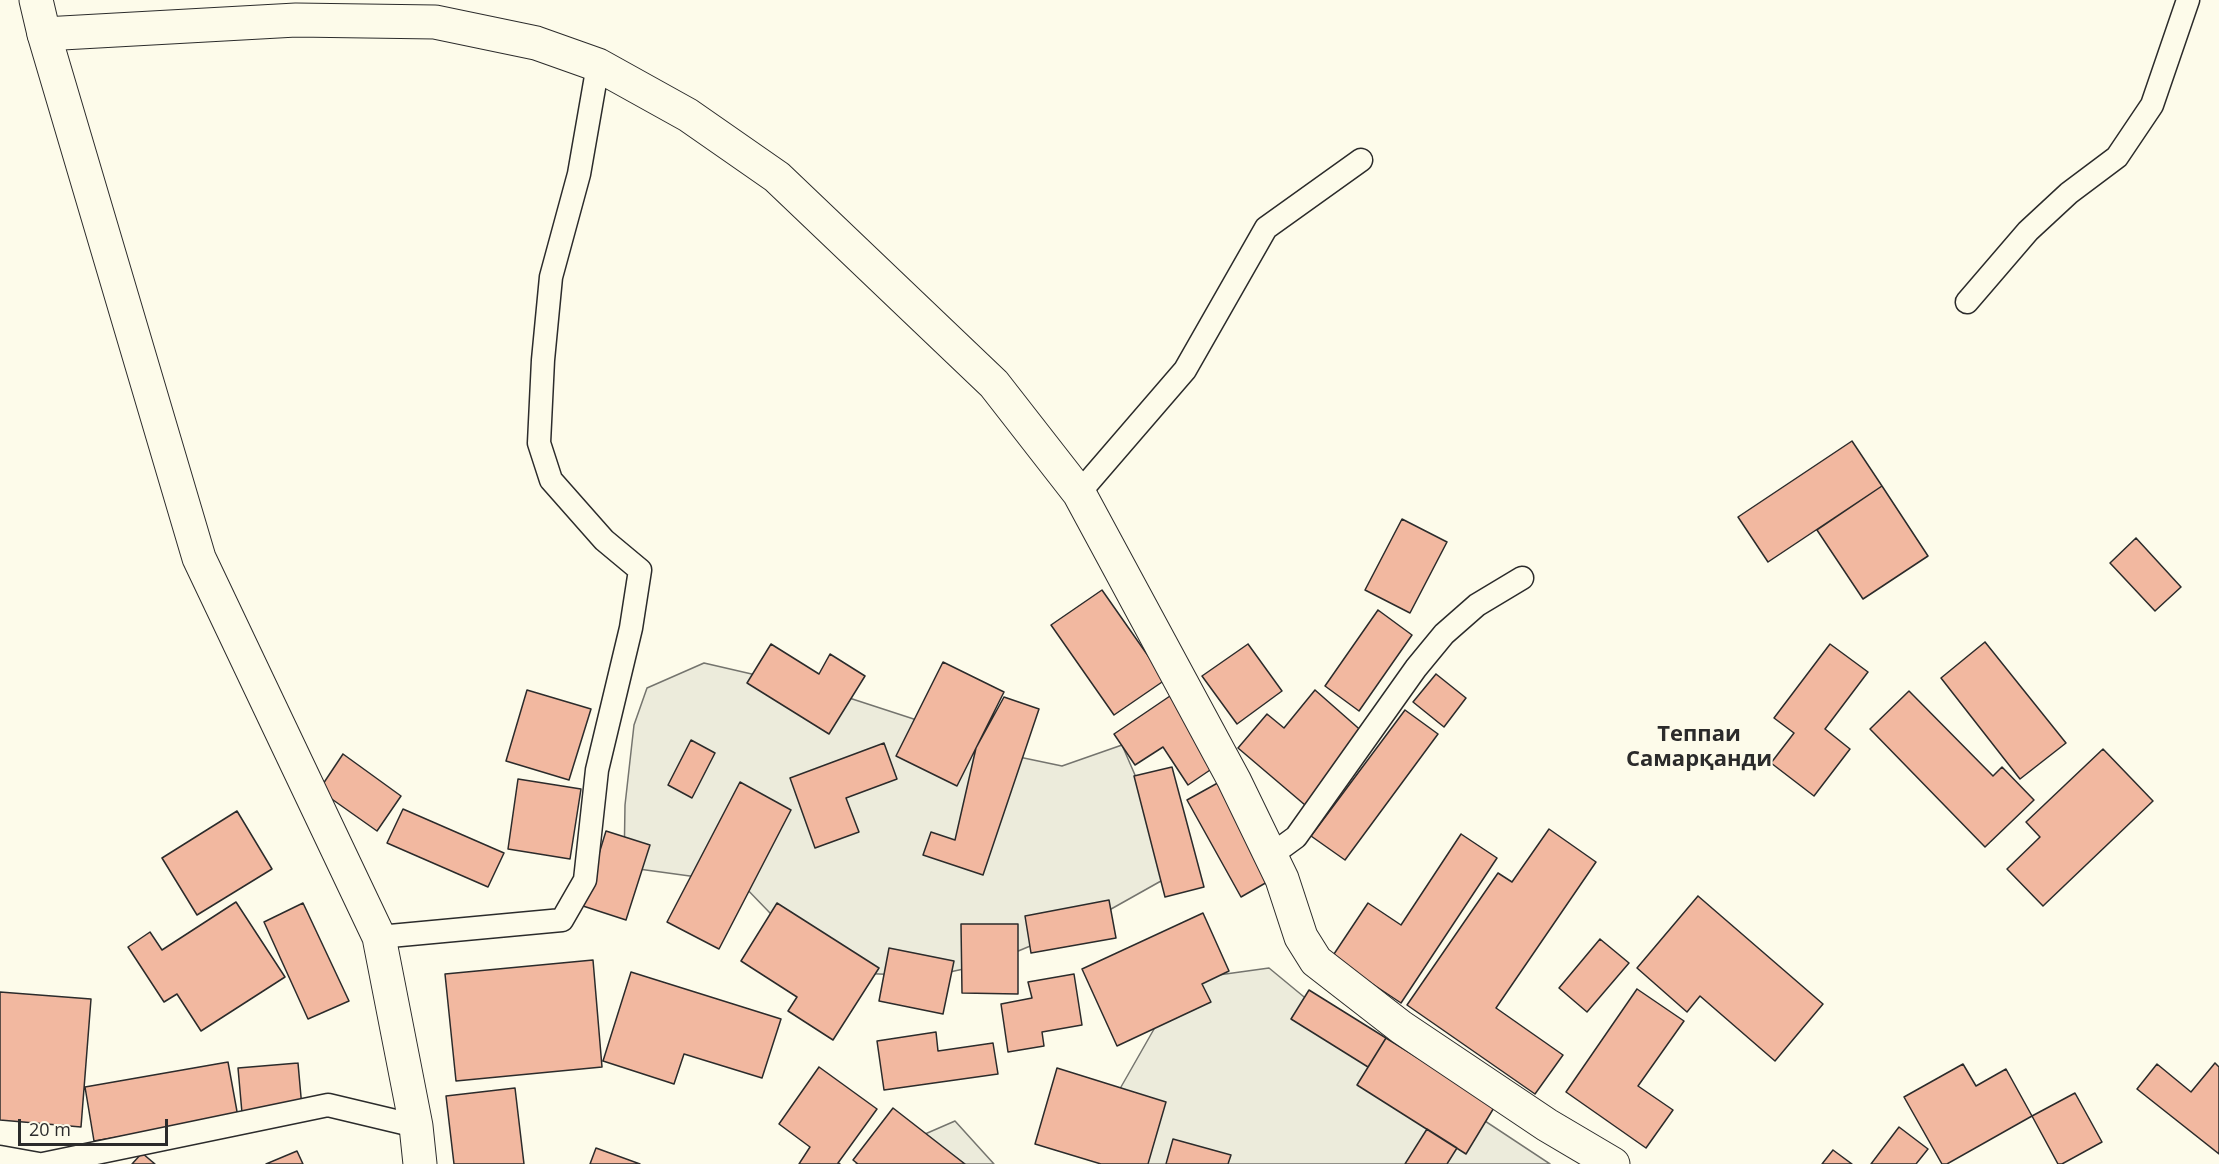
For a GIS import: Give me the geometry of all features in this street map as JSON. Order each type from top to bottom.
[{"type":"street","points":[[36,0],[44,34],[199,558],[379,937],[416,1126],[420,1164]]},
{"type":"street","points":[[44,34],[296,20],[435,21],[536,43],[598,65],[688,115],[777,177],[994,384],[1079,493],[1234,780],[1282,879],[1301,937],[1316,961],[1401,1027],[1546,1125],[1613,1164]]},
{"type":"lane","points":[[1967,302],[2028,231],[2069,193],[2117,157],[2152,105],[2188,0]]},
{"type":"lane","points":[[379,937],[562,920],[585,880],[597,770],[631,628],[640,570],[604,540],[551,480],[539,443],[543,360],[551,277],[579,174],[598,65]]},
{"type":"lane","points":[[1079,493],[1185,370],[1266,228],[1361,160]]},
{"type":"lane","points":[[1270,856],[1296,837],[1416,668],[1444,634],[1477,605],[1522,578]]},
{"type":"lane","points":[[0,1157],[41,1164],[328,1105],[416,1126]]},
{"type":"shaded area","points":[[704,663],[834,693],[929,724],[976,748],[1062,766],[1122,745],[1177,872],[1088,922],[987,964],[931,976],[827,972],[741,883],[624,867],[625,805],[634,725],[647,688]]},
{"type":"shaded area","points":[[1269,968],[1332,1020],[1550,1164],[1109,1164],[1101,1122],[1182,980]]},
{"type":"shaded area","points":[[955,1121],[994,1164],[856,1164]]},
{"type":"building","points":[[1852,441],[1882,486],[1768,562],[1738,517]]},
{"type":"building","points":[[1882,486],[1928,556],[1863,599],[1817,530]]},
{"type":"building","points":[[1402,519],[1447,542],[1410,613],[1365,590]]},
{"type":"building","points":[[2136,538],[2181,587],[2155,611],[2110,563]]},
{"type":"building","points":[[1102,590],[1165,680],[1114,715],[1051,625]]},
{"type":"building","points":[[1378,610],[1412,635],[1359,711],[1325,686]]},
{"type":"building","points":[[1985,642],[2066,743],[2020,779],[1941,678]]},
{"type":"building","points":[[771,644],[819,674],[830,654],[865,676],[829,734],[747,683]]},
{"type":"building","points":[[1248,644],[1282,691],[1237,724],[1202,676]]},
{"type":"building","points":[[1830,644],[1868,672],[1825,729],[1850,749],[1814,796],[1771,763],[1794,733],[1774,718]]},
{"type":"building","points":[[943,662],[1004,692],[957,786],[896,756]]},
{"type":"building","points":[[1436,674],[1466,698],[1444,727],[1413,702]]},
{"type":"building","points":[[527,690],[591,709],[569,780],[506,761]]},
{"type":"building","points":[[1315,690],[1365,734],[1305,805],[1238,748],[1267,714],[1284,728]]},
{"type":"building","points":[[1909,691],[1993,776],[2002,767],[2034,800],[1985,847],[1870,729]]},
{"type":"building","points":[[1170,696],[1216,766],[1188,785],[1163,747],[1135,765],[1114,734]]},
{"type":"building","points":[[1004,697],[1039,709],[983,875],[923,855],[931,832],[955,840],[976,748]]},
{"type":"building","points":[[1405,710],[1438,734],[1345,860],[1311,836]]},
{"type":"building","points":[[691,740],[715,753],[692,798],[668,785]]},
{"type":"building","points":[[884,743],[897,779],[846,798],[859,832],[815,848],[790,778]]},
{"type":"building","points":[[2103,749],[2153,801],[2043,906],[2007,869],[2040,837],[2026,822]]},
{"type":"building","points":[[343,754],[401,796],[377,831],[319,790]]},
{"type":"building","points":[[1172,767],[1204,887],[1165,897],[1134,776]]},
{"type":"building","points":[[518,779],[581,789],[570,859],[508,849]]},
{"type":"building","points":[[1223,780],[1276,877],[1241,897],[1187,800]]},
{"type":"building","points":[[740,782],[791,810],[719,949],[667,922]]},
{"type":"building","points":[[403,809],[504,853],[488,887],[387,843]]},
{"type":"building","points":[[237,811],[272,869],[197,915],[162,858]]},
{"type":"building","points":[[1549,829],[1596,862],[1496,1008],[1563,1055],[1535,1094],[1407,1005],[1498,873],[1512,882]]},
{"type":"building","points":[[606,831],[650,845],[626,920],[583,906]]},
{"type":"building","points":[[1461,834],[1497,858],[1401,1003],[1332,957],[1368,903],[1401,925]]},
{"type":"building","points":[[1698,896],[1823,1004],[1775,1061],[1700,996],[1687,1012],[1637,968]]},
{"type":"building","points":[[1109,900],[1116,938],[1031,953],[1025,916]]},
{"type":"building","points":[[236,902],[285,977],[201,1031],[177,994],[164,1002],[128,947],[150,932],[162,950]]},
{"type":"building","points":[[303,903],[349,1001],[308,1019],[264,922]]},
{"type":"building","points":[[777,903],[879,968],[833,1040],[788,1011],[797,997],[741,961]]},
{"type":"building","points":[[1203,913],[1229,971],[1202,984],[1211,1002],[1117,1046],[1082,969]]},
{"type":"building","points":[[961,924],[1018,924],[1018,994],[962,993]]},
{"type":"building","points":[[1600,939],[1629,963],[1587,1012],[1559,988]]},
{"type":"building","points":[[889,948],[954,961],[943,1014],[879,1001]]},
{"type":"building","points":[[593,960],[602,1067],[456,1081],[445,974]]},
{"type":"building","points":[[631,972],[781,1019],[762,1078],[684,1054],[674,1084],[603,1061]]},
{"type":"building","points":[[1074,974],[1082,1025],[1042,1032],[1044,1046],[1008,1052],[1001,1004],[1032,998],[1028,982]]},
{"type":"building","points":[[1637,989],[1684,1021],[1638,1086],[1673,1110],[1646,1148],[1566,1092]]},
{"type":"building","points":[[1309,990],[1386,1038],[1368,1067],[1291,1019]]},
{"type":"building","points":[[0,992],[91,999],[81,1127],[0,1120]]},
{"type":"building","points":[[936,1032],[938,1051],[993,1043],[998,1074],[884,1090],[877,1041]]},
{"type":"building","points":[[1386,1038],[1495,1106],[1466,1154],[1357,1085]]},
{"type":"building","points":[[228,1062],[238,1117],[94,1141],[85,1087]]},
{"type":"building","points":[[298,1063],[302,1108],[242,1113],[238,1068]]},
{"type":"building","points":[[2215,1063],[2219,1067],[2219,1154],[2137,1089],[2157,1064],[2191,1092]]},
{"type":"building","points":[[1963,1064],[1976,1086],[2006,1069],[2032,1116],[1947,1164],[1942,1164],[1904,1097]]},
{"type":"building","points":[[819,1067],[877,1109],[838,1163],[840,1164],[799,1164],[810,1147],[779,1124]]},
{"type":"building","points":[[1057,1068],[1166,1102],[1148,1164],[1101,1164],[1035,1144]]},
{"type":"building","points":[[515,1088],[524,1164],[454,1164],[446,1096]]},
{"type":"building","points":[[2075,1093],[2102,1142],[2058,1164],[2032,1116]]},
{"type":"building","points":[[893,1108],[965,1164],[858,1164],[853,1160]]},
{"type":"building","points":[[1899,1127],[1928,1149],[1916,1164],[1871,1164]]},
{"type":"building","points":[[1427,1129],[1457,1148],[1447,1164],[1405,1164]]},
{"type":"building","points":[[1173,1139],[1231,1155],[1228,1164],[1166,1164]]},
{"type":"building","points":[[596,1148],[640,1164],[590,1164]]},
{"type":"building","points":[[1833,1150],[1852,1164],[1822,1164]]},
{"type":"building","points":[[297,1151],[303,1164],[266,1164]]},
{"type":"building","points":[[142,1153],[155,1164],[132,1164]]},
{"type":"district","name":"Теппаи Самарқанди","points":[[1699,748]]}]
